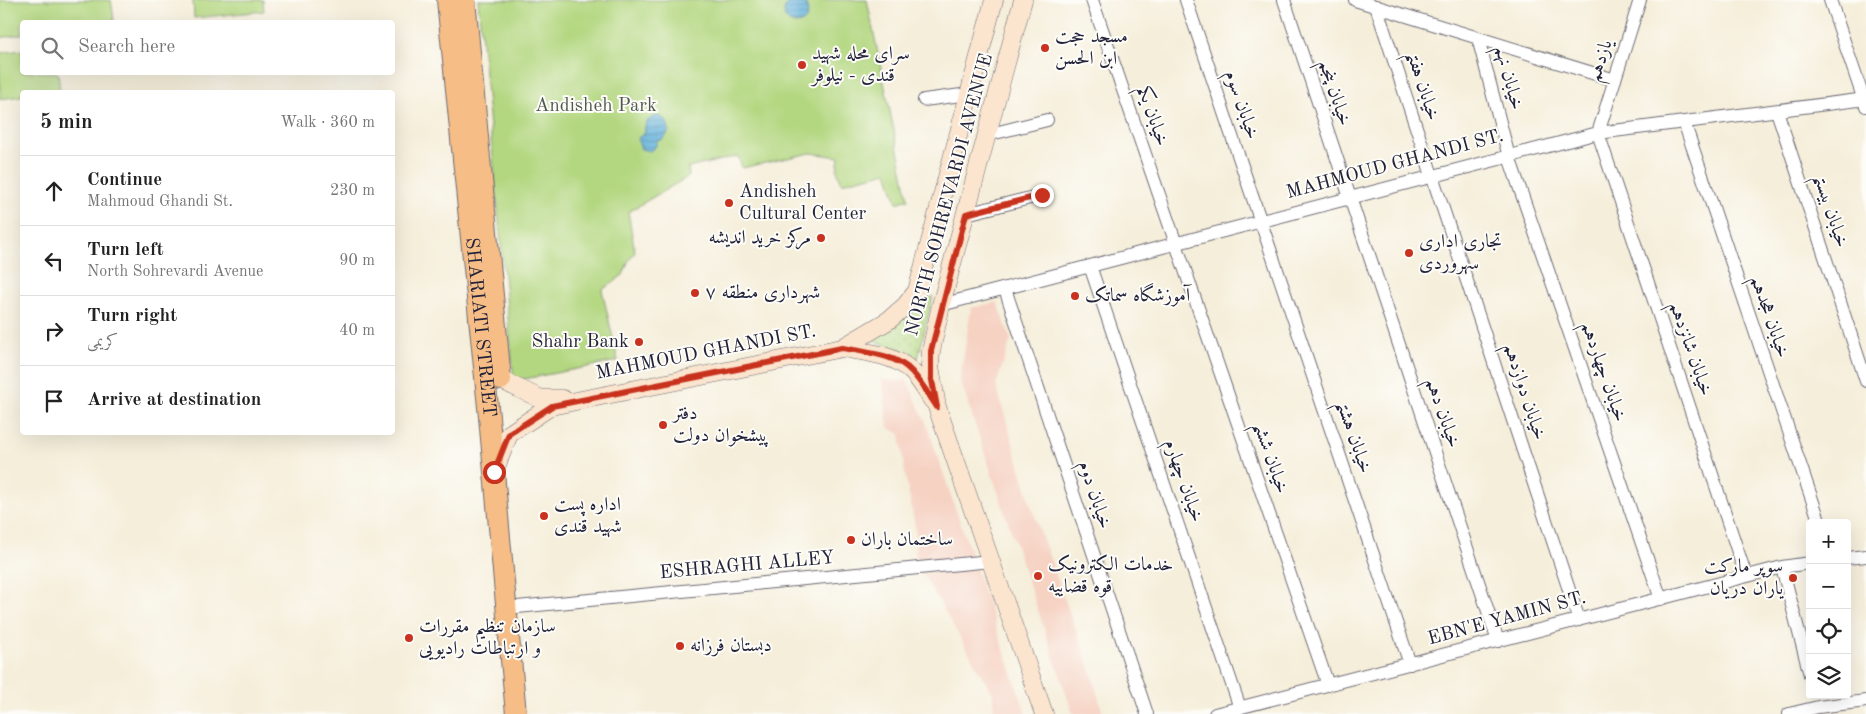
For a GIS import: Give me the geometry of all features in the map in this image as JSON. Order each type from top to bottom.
[{"type":"main road","name":"SHARIATI STREET","points":[[448,0],[516,714]]},
{"type":"main road","name":"SHARIATI STREET","points":[[465,0],[501,380]]},
{"type":"main road","name":"NORTH SOHREVARDI AVENUE","points":[[917,291],[994,0]]},
{"type":"main road","name":"NORTH SOHREVARDI AVENUE","points":[[1023,0],[941,305],[931,351],[930,366],[937,407],[1044,714]]},
{"type":"main road","name":"MAHMOUD GHANDI ST.","points":[[494,472],[509,434],[552,406],[842,348],[889,320],[905,306],[917,291]]},
{"type":"main road","name":"MAHMOUD GHANDI ST.","points":[[842,348],[882,356],[902,363],[911,371],[937,407]]},
{"type":"main road","name":"MAHMOUD GHANDI ST.","points":[[501,380],[541,399],[579,400]]},
{"type":"street","name":"خیابان یکم","points":[[1092,0],[1176,244]]},
{"type":"street","name":"خیابان سوم","points":[[1186,0],[1261,222]]},
{"type":"street","name":"خیابان پنجم","points":[[1284,0],[1350,198]]},
{"type":"street","points":[[1355,0],[1615,80]]},
{"type":"street","name":"یازدهم","points":[[1598,133],[1640,0]]},
{"type":"street","points":[[1830,0],[1865,101]]},
{"type":"street","name":"خیابان هفتم","points":[[1376,6],[1432,177]]},
{"type":"street","name":"خیابان نهم","points":[[1478,38],[1509,157]]},
{"type":"street","points":[[924,100],[969,94]]},
{"type":"street","name":"MAHMOUD GHANDI ST.","points":[[941,305],[1598,133],[1865,101]]},
{"type":"street","name":"خیابان بیستم","points":[[1777,111],[1866,381]]},
{"type":"street","points":[[987,135],[1047,120]]},
{"type":"street","name":"خیابان هجدهم","points":[[1684,122],[1819,519]]},
{"type":"street","name":"خیابان شانزدهم","points":[[1598,133],[1746,576]]},
{"type":"street","name":"خیابان چهاردهم","points":[[1509,157],[1661,598]]},
{"type":"street","name":"خیابان دوازدهم","points":[[1432,177],[1580,620]]},
{"type":"street","points":[[966,214],[1042,195]]},
{"type":"street","name":"خیابان دهم","points":[[1350,198],[1498,641]]},
{"type":"street","name":"خیابان هشتم","points":[[1261,222],[1410,664]]},
{"type":"street","name":"خیابان ششم","points":[[1176,244],[1328,685]]},
{"type":"street","name":"خیابان چهارم","points":[[1090,266],[1240,708]]},
{"type":"street","name":"خیابان دوم","points":[[1005,289],[1147,714]]},
{"type":"street","points":[[1851,558],[1866,556]]},
{"type":"street","name":"ESHRAGHI ALLEY","points":[[507,608],[991,562]]},
{"type":"street","name":"EBN'E YAMIN ST.","points":[[1215,714],[1746,576],[1782,567],[1806,564]]},
{"type":"street","points":[[1782,567],[1806,660]]},
{"type":"street","points":[[1789,714],[1818,705],[1866,701]]},
{"type":"shaded area","points":[[997,302],[1011,339],[996,385],[1030,503],[1092,675],[1103,714],[1073,714],[960,380],[971,308]]},
{"type":"shaded area","points":[[882,380],[907,381],[926,423],[1026,714],[994,714],[993,694],[916,562],[915,525],[905,475],[900,434],[888,427]]},
{"type":"green space","points":[[0,0],[111,0],[114,20],[20,20],[20,34],[0,38]]},
{"type":"green space","points":[[193,0],[263,0],[264,11],[194,18]]},
{"type":"green space","name":"Andisheh Park","points":[[478,0],[867,0],[908,199],[897,203],[887,172],[842,183],[837,171],[839,157],[811,153],[742,168],[738,156],[688,168],[689,176],[628,212],[635,252],[628,262],[623,275],[602,290],[618,361],[514,381]]},
{"type":"green space","points":[[20,50],[20,75],[58,75],[60,90],[20,90],[20,96],[0,99],[0,53]]},
{"type":"green space","points":[[933,296],[918,359],[873,340]]},
{"type":"water","points":[[796,0],[805,3],[808,12],[805,21],[796,24],[787,21],[784,12],[787,3]]},
{"type":"water","points":[[657,116],[668,124],[668,133],[657,141],[656,146],[650,151],[641,149],[638,141],[639,137],[645,133],[647,122]]},
{"type":"place","name":"مسجد حجت ابن الحسن","points":[[1045,48]]},
{"type":"place","name":"سرای محله شهید قندی - نیلوفر","points":[[802,65]]},
{"type":"place","name":"Andisheh Cultural Center","points":[[729,203]]},
{"type":"place","name":"مرکز خرید اندیشه","points":[[821,238]]},
{"type":"place","name":"تجاری اداری سهروردی","points":[[1409,253]]},
{"type":"place","name":"شهرداری منطقه ۷","points":[[695,293]]},
{"type":"place","name":"آموزشگاه سماتک","points":[[1075,296]]},
{"type":"place","name":"Shahr Bank","points":[[639,342]]},
{"type":"place","name":"دفتر پیشخوان دولت","points":[[663,425]]},
{"type":"place","name":"اداره پست شهید قندی","points":[[544,516]]},
{"type":"place","name":"ساختمان باران","points":[[851,540]]},
{"type":"place","name":"خدمات الکترونیک قوه قضاییه","points":[[1038,576]]},
{"type":"place","name":"سوپر مارکت یاران دریان","points":[[1793,578]]},
{"type":"place","name":"سازمان تنظیم مقررات و ارتباطات رادیویی","points":[[409,638]]},
{"type":"place","name":"دبستان فرزانه","points":[[680,646]]},
{"type":"route","points":[[494,472],[509,434],[552,406],[842,348],[882,356],[902,363],[911,371],[937,407],[930,366],[931,351],[941,305],[966,214],[1042,195]]}]
